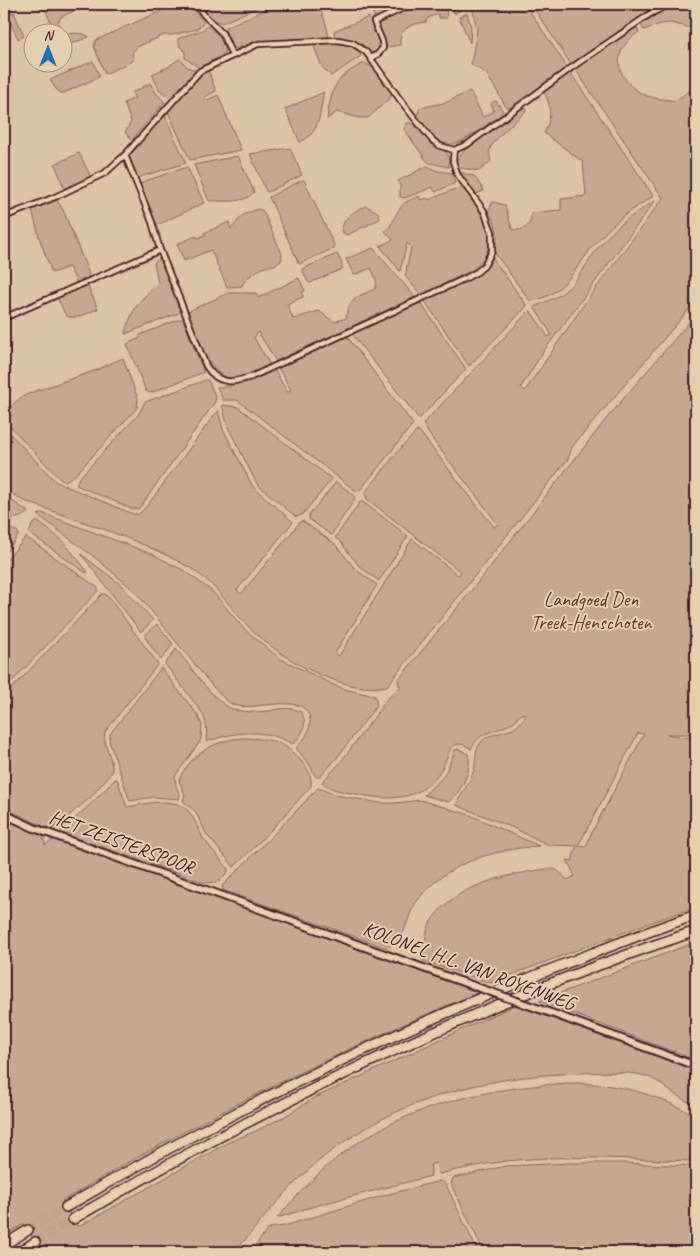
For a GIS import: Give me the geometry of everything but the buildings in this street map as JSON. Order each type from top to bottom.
[{"type":"highway","points":[[66,1207],[121,1174],[218,1121],[382,1041],[523,980],[696,915]]},
{"type":"highway","points":[[73,1219],[226,1134],[389,1054],[535,991],[696,931]]},
{"type":"highway","points":[[4,1245],[28,1230]]},
{"type":"highway","points":[[20,1252],[35,1242]]},
{"type":"street","points":[[196,4],[222,33],[232,55]]},
{"type":"street","points":[[370,58],[378,54],[383,48],[374,22],[412,4]]},
{"type":"street","points":[[4,217],[96,179],[125,155],[197,73],[204,68],[258,44],[338,40],[356,45],[370,58],[432,140],[440,146],[454,150],[468,144],[571,68],[650,14],[670,4]]},
{"type":"street","points":[[125,155],[206,366],[210,373],[218,378],[226,381],[238,381],[466,278],[478,272],[484,266],[492,251],[492,232],[484,210],[457,174],[453,161],[454,150]]},
{"type":"street","points":[[4,318],[160,250]]},
{"type":"street","name":"HET ZEISTERSPOOR","points":[[4,814],[34,828],[230,898]]},
{"type":"street","name":"KOLONEL H.L. VAN ROYENWEG","points":[[230,898],[696,1066]]},
{"type":"green space","points":[[43,4],[89,4],[61,17],[58,22],[51,22]]},
{"type":"green space","points":[[172,4],[193,4],[197,14],[204,22],[197,29],[164,35],[137,47],[132,53],[134,60],[105,74],[94,46],[96,40],[161,11]]},
{"type":"green space","points":[[201,4],[265,4],[222,23],[210,16]]},
{"type":"green space","points":[[278,4],[318,4],[329,37],[255,42],[236,49],[234,48],[225,30],[226,27]]},
{"type":"green space","points":[[369,4],[405,4],[375,18]]},
{"type":"green space","points":[[417,4],[446,4],[447,18],[439,18],[438,14],[428,18],[426,22],[411,26],[401,35],[400,45],[387,47],[377,23]]},
{"type":"green space","points":[[453,4],[471,4],[454,14]]},
{"type":"green space","points":[[482,4],[525,4],[567,67],[511,107],[507,108],[486,73],[471,64],[477,30],[473,11]]},
{"type":"green space","points":[[531,4],[653,4],[655,8],[571,64]]},
{"type":"green space","points":[[675,4],[694,4],[692,28],[670,23],[660,24],[644,30],[641,24]]},
{"type":"green space","points":[[14,12],[22,31],[22,37],[18,39],[10,21],[4,24],[4,16]]},
{"type":"green space","points":[[467,13],[471,27],[470,43],[459,17]]},
{"type":"green space","points":[[369,17],[380,43],[378,51],[371,53],[355,42],[335,38],[334,31]]},
{"type":"green space","points":[[208,26],[222,40],[225,49],[221,56],[199,68],[185,58],[185,51],[180,47],[178,39],[201,31]]},
{"type":"green space","points":[[636,27],[639,32],[629,40],[623,48],[620,57],[622,74],[627,82],[645,95],[675,101],[696,86],[696,301],[572,447],[568,459],[387,686],[370,688],[351,685],[311,671],[274,649],[246,624],[206,579],[187,566],[127,538],[22,500],[4,489],[4,427],[56,482],[133,514],[139,514],[147,506],[218,410],[223,429],[253,487],[293,522],[237,590],[241,594],[301,521],[304,522],[335,544],[356,570],[377,585],[335,653],[339,656],[412,539],[458,575],[461,572],[367,499],[365,493],[400,449],[419,431],[494,527],[498,524],[433,440],[423,424],[530,310],[548,337],[552,335],[534,307],[553,298],[571,286],[609,236],[628,219],[655,201],[543,352],[521,387],[525,391],[585,303],[663,198],[575,69]]},
{"type":"green space","points":[[72,33],[83,34],[89,37],[72,44]]},
{"type":"green space","points":[[313,44],[345,44],[359,51],[361,56],[331,76],[322,67]]},
{"type":"green space","points":[[179,59],[187,67],[197,71],[173,96],[168,97],[159,89],[152,74],[168,67]]},
{"type":"green space","points":[[93,61],[99,77],[61,93],[50,80],[72,72],[72,70]]},
{"type":"green space","points":[[364,63],[377,72],[393,95],[368,118],[360,118],[337,112],[327,119],[336,85],[346,74]]},
{"type":"green space","points":[[204,70],[208,70],[216,91],[205,97],[205,101],[218,95],[241,150],[190,160],[167,110]]},
{"type":"green space","points":[[570,72],[652,194],[652,197],[612,226],[592,247],[570,277],[553,293],[530,301],[494,252],[497,231],[488,211],[493,202],[505,205],[512,229],[520,230],[529,225],[531,213],[561,210],[561,199],[586,196],[583,162],[544,133],[550,112],[548,101],[543,91]]},
{"type":"green space","points":[[150,83],[165,102],[134,137],[133,142],[125,132],[131,122],[124,103],[135,98],[132,93]]},
{"type":"green space","points":[[470,91],[483,117],[494,111],[491,103],[496,101],[503,111],[495,119],[467,138],[451,144],[444,143],[431,135],[416,118],[420,108],[447,102]]},
{"type":"green space","points":[[324,92],[316,127],[307,138],[300,142],[285,109]]},
{"type":"green space","points":[[525,104],[526,111],[492,145],[490,149],[491,161],[479,171],[455,167],[458,159],[473,142]]},
{"type":"green space","points":[[164,114],[186,163],[137,178],[129,156]]},
{"type":"green space","points":[[407,123],[412,123],[428,140],[446,152],[449,167],[430,163],[426,160],[404,129]]},
{"type":"green space","points":[[290,148],[302,175],[268,192],[266,191],[250,154]]},
{"type":"green space","points":[[79,153],[90,178],[65,190],[55,164]]},
{"type":"green space","points":[[238,156],[254,192],[250,196],[239,200],[209,201],[194,165]]},
{"type":"green space","points":[[427,166],[438,171],[452,173],[455,183],[435,192],[433,187],[405,198],[400,197],[398,181]]},
{"type":"green space","points":[[187,167],[204,203],[157,225],[139,185],[145,181]]},
{"type":"green space","points":[[459,172],[474,176],[484,191],[475,194]]},
{"type":"green space","points":[[304,180],[334,248],[299,264],[269,197]]},
{"type":"green space","points":[[460,187],[470,198],[485,222],[488,230],[488,247],[485,255],[472,270],[421,295],[405,276],[411,247],[407,243],[400,271],[380,246],[393,240],[385,231],[399,210],[407,202],[419,196],[421,200],[427,198],[429,200]]},
{"type":"green space","points":[[57,200],[63,210],[89,274],[88,278],[77,283],[69,267],[52,273],[32,210]]},
{"type":"green space","points":[[366,206],[378,212],[380,219],[347,235],[343,233],[343,224],[349,216]]},
{"type":"green space","points":[[258,209],[263,211],[282,254],[279,263],[257,271],[242,286],[227,287],[211,250],[184,261],[177,244],[196,236],[198,238],[205,235],[204,233],[229,222],[231,229],[243,215]]},
{"type":"green space","points":[[373,248],[415,297],[276,361],[258,332],[254,338],[269,365],[244,377],[229,378],[220,374],[212,366],[200,345],[187,314],[191,310],[228,293],[256,293],[258,298],[299,278],[305,291],[302,292],[303,297],[287,304],[293,319],[319,311],[334,322],[346,318],[350,306],[355,299],[375,289],[376,278],[371,268],[354,275],[346,259]]},
{"type":"green space","points":[[337,254],[342,263],[342,269],[310,283],[308,282],[302,269]]},
{"type":"green space","points":[[492,257],[527,306],[469,366],[424,300],[471,278]]},
{"type":"green space","points":[[160,258],[180,311],[125,334],[130,318],[137,306],[158,283],[154,262]]},
{"type":"green space","points":[[87,284],[98,309],[78,317],[68,317],[57,297]]},
{"type":"green space","points":[[420,302],[466,369],[419,419],[351,333]]},
{"type":"green space","name":"Landgoed Den Treek-Henschoten","points":[[696,314],[696,734],[667,734],[696,739],[696,907],[490,983],[423,961],[426,935],[432,920],[441,909],[464,892],[491,881],[547,869],[557,871],[567,880],[575,876],[567,860],[573,861],[577,846],[549,845],[509,826],[456,805],[472,775],[479,744],[487,737],[516,727],[522,722],[526,714],[521,714],[508,725],[481,736],[471,749],[461,744],[451,747],[434,779],[426,787],[407,796],[396,798],[373,797],[336,790],[322,782],[340,763],[386,701],[401,686],[398,680],[475,586],[607,418]],"holes":[[[638,733],[644,734],[586,847],[578,846]]]},
{"type":"green space","points":[[183,319],[204,372],[150,393],[146,391],[127,344],[140,338],[140,335]]},
{"type":"green space","points":[[346,335],[413,424],[361,489],[356,491],[237,400],[223,400],[217,387],[239,383],[274,369],[287,392],[291,390],[278,367]]},
{"type":"green space","points":[[123,358],[138,399],[137,408],[75,475],[65,481],[61,480],[6,422],[4,413],[20,398],[35,391],[94,371]]},
{"type":"green space","points":[[208,380],[216,398],[215,402],[138,509],[132,509],[76,485],[79,478],[138,415],[145,402]]},
{"type":"green space","points":[[222,405],[238,407],[332,479],[302,515],[296,517],[257,484],[228,427]]},
{"type":"green space","points":[[336,482],[354,495],[355,499],[331,535],[309,519],[309,515]]},
{"type":"green space","points":[[4,495],[28,512],[16,518],[4,517]]},
{"type":"green space","points":[[360,502],[363,502],[408,536],[379,581],[359,566],[339,540],[335,538]]},
{"type":"green space","points":[[42,513],[152,554],[185,571],[213,592],[243,628],[279,658],[344,689],[375,696],[377,705],[336,759],[320,777],[316,777],[309,764],[296,748],[308,733],[310,721],[307,712],[301,707],[292,704],[247,707],[234,705],[227,701],[214,688],[135,591],[93,556],[38,515]]},
{"type":"green space","points":[[37,521],[63,541],[88,572],[86,573],[29,533],[32,525]]},
{"type":"green space","points":[[10,529],[17,531],[19,535],[4,555],[4,531]]},
{"type":"green space","points":[[26,537],[98,588],[98,591],[4,690],[4,563]]},
{"type":"green space","points":[[81,554],[120,584],[153,620],[141,632]]},
{"type":"green space","points":[[102,594],[105,594],[110,599],[158,664],[105,732],[105,742],[112,772],[90,798],[54,828],[50,829],[4,808],[4,697]]},
{"type":"green space","points":[[157,624],[173,644],[161,660],[144,636]]},
{"type":"green space","points":[[176,649],[216,698],[230,708],[254,712],[289,709],[301,712],[304,725],[299,737],[293,744],[261,733],[228,735],[206,742],[206,726],[201,711],[165,664]]},
{"type":"green space","points":[[161,668],[197,714],[202,725],[201,738],[175,776],[176,786],[180,795],[179,799],[153,797],[130,801],[109,741],[110,734]]},
{"type":"green space","points":[[244,738],[269,740],[288,749],[308,770],[311,786],[234,867],[207,835],[195,811],[183,801],[185,795],[179,780],[190,763],[206,750],[224,741]]},
{"type":"green space","points":[[459,749],[468,754],[469,767],[465,780],[457,793],[448,802],[424,795],[443,777],[455,750]]},
{"type":"green space","points":[[117,779],[127,807],[169,802],[184,807],[192,816],[203,838],[228,869],[228,872],[218,882],[206,883],[61,833]]},
{"type":"green space","points":[[318,788],[336,795],[380,803],[420,800],[470,815],[539,846],[486,855],[454,869],[440,878],[426,890],[415,904],[399,939],[387,948],[223,890],[222,886]]},
{"type":"green space","points":[[4,818],[43,835],[45,845],[55,839],[479,992],[319,1063],[267,1089],[163,1143],[62,1201],[78,1227],[229,1142],[287,1115],[312,1099],[515,1005],[696,1070],[696,1106],[676,1095],[654,1079],[632,1073],[561,1074],[524,1077],[488,1083],[453,1091],[418,1103],[386,1117],[354,1135],[325,1156],[297,1181],[234,1252],[36,1252],[40,1249],[24,1224],[4,1236]]},
{"type":"green space","points":[[696,942],[696,1060],[539,1001]]},
{"type":"green space","points":[[568,1083],[603,1085],[635,1091],[665,1101],[696,1116],[696,1161],[577,1158],[530,1159],[506,1161],[439,1174],[436,1163],[430,1165],[431,1176],[318,1205],[277,1218],[308,1184],[333,1161],[367,1137],[393,1123],[421,1111],[478,1094],[538,1085]]},
{"type":"green space","points":[[570,1163],[696,1166],[696,1252],[484,1252],[451,1184],[453,1178],[506,1166]]},
{"type":"green space","points":[[440,1181],[446,1185],[478,1252],[250,1252],[269,1228],[284,1226],[385,1195]]},
{"type":"tunnel","points":[[28,1230],[66,1207]]},
{"type":"tunnel","points":[[35,1242],[73,1219]]}]
